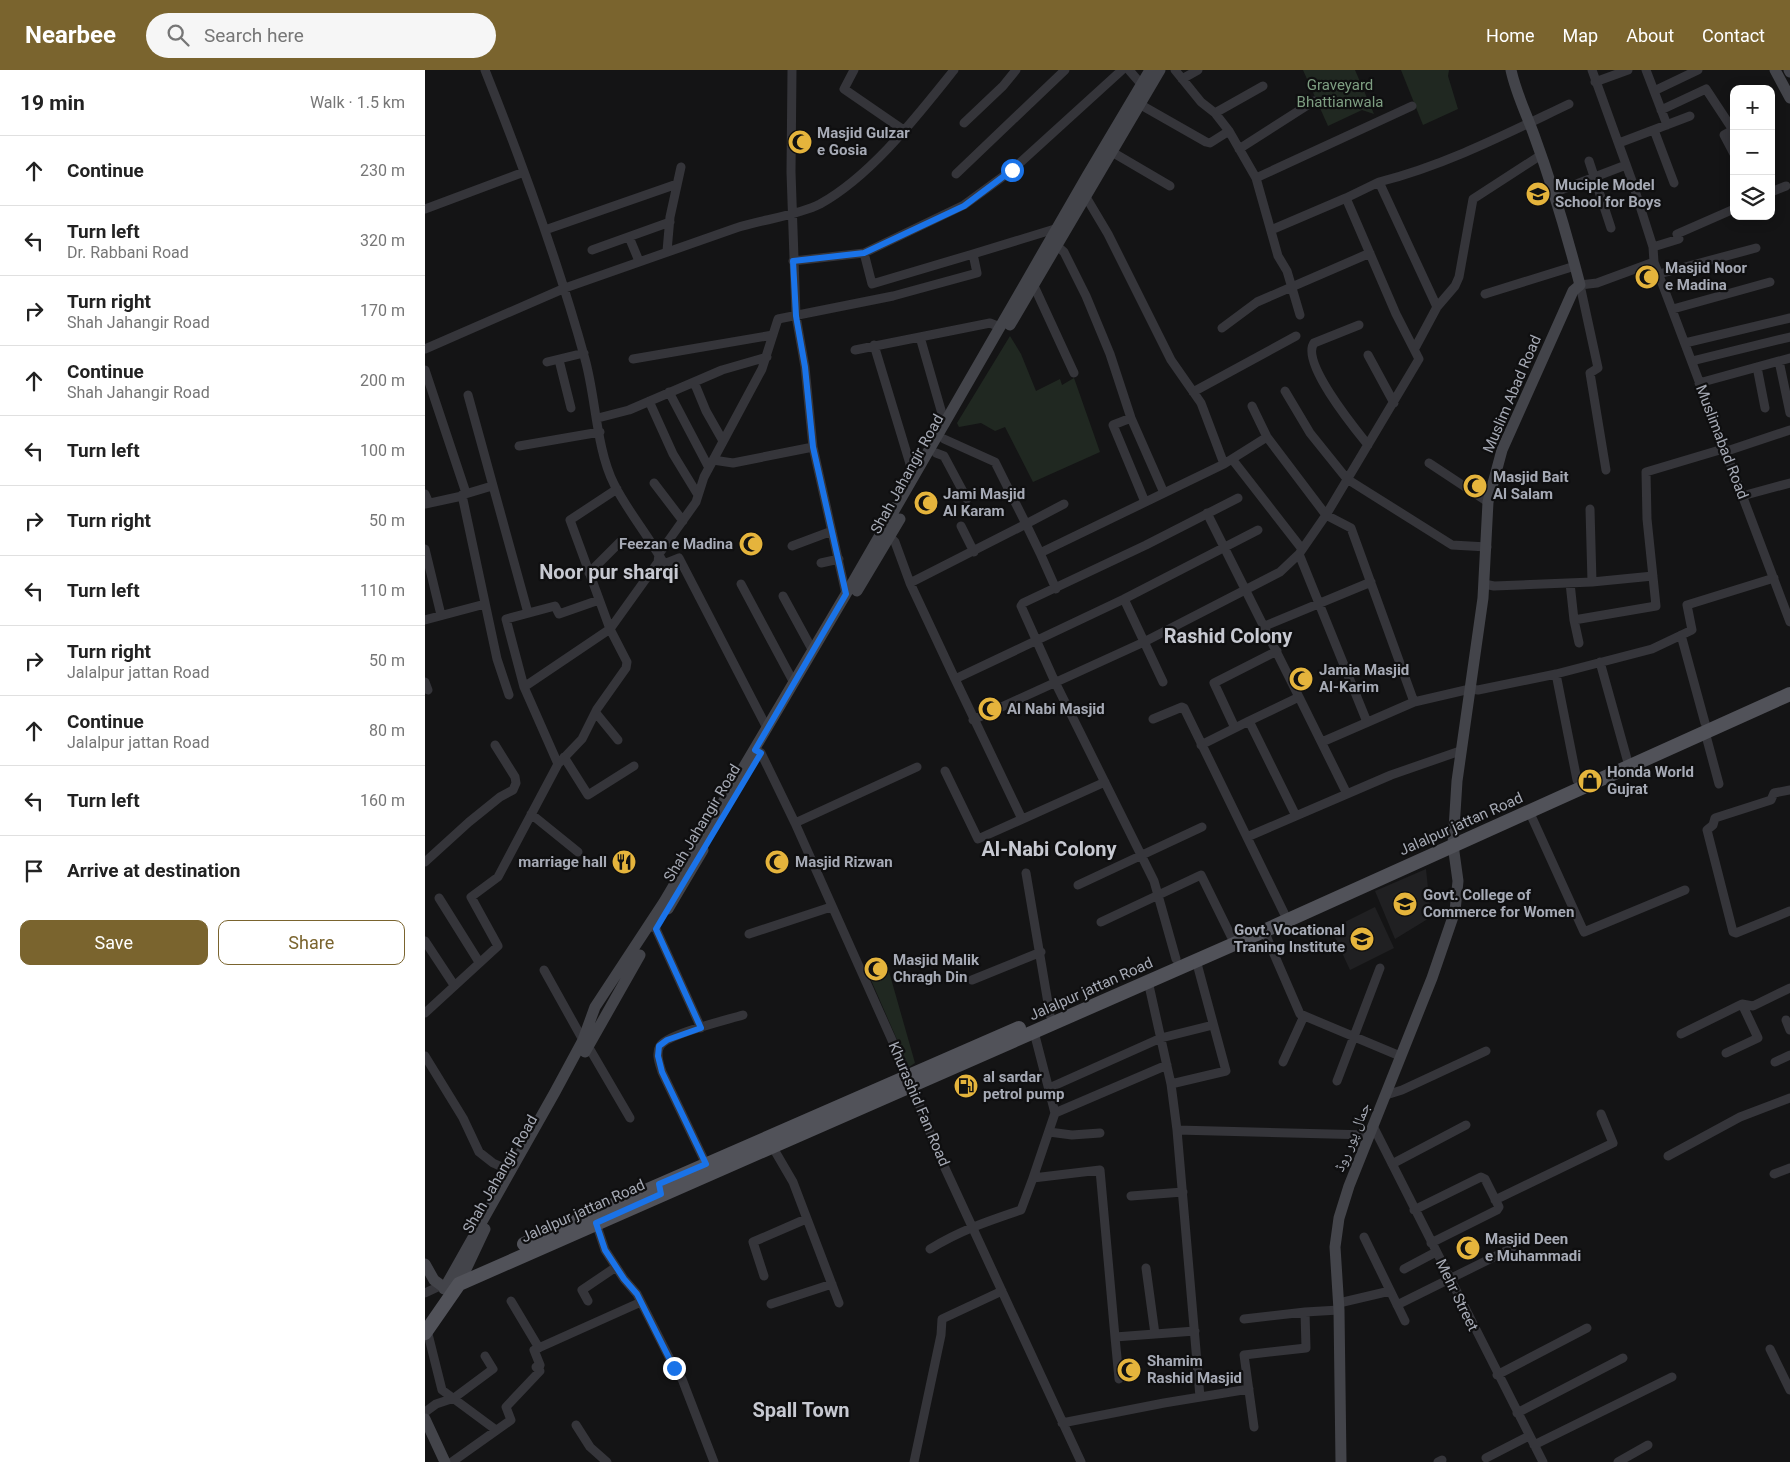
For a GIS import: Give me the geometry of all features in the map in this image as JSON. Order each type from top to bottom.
[{"type":"main road","name":"Jalalpur jattan Road","points":[[1705,728],[1790,686]]},
{"type":"main road","name":"Jalalpur jattan Road","points":[[1453,840],[1529,811],[1664,746],[1790,694]]},
{"type":"main road","name":"Jalalpur jattan Road","points":[[452,1284],[596,1223],[706,1164],[910,1080],[970,1054],[1050,1015],[1196,960],[1577,780],[1664,746]]},
{"type":"main road","name":"Jalalpur jattan Road","points":[[970,1054],[1034,1032],[1155,975],[1176,959],[1231,936],[1274,922]]},
{"type":"main road","name":"Jalalpur jattan Road","points":[[452,1284],[660,1189],[772,1146],[910,1080]]},
{"type":"main road","points":[[426,1328],[452,1284]]},
{"type":"street","points":[[485,70],[565,288],[584,353],[611,474],[617,489],[665,564],[679,558],[767,728]]},
{"type":"street","points":[[792,70],[792,214],[796,316],[805,367],[813,447],[846,594]]},
{"type":"street","points":[[854,70],[845,89],[905,131]]},
{"type":"street","points":[[425,349],[565,288],[667,251],[763,220],[792,214],[819,204],[842,188],[880,156],[905,131],[954,70]]},
{"type":"street","points":[[964,123],[1003,86],[1016,70]]},
{"type":"street","points":[[956,174],[1065,70]]},
{"type":"street","points":[[793,261],[864,253],[964,206],[1012,170],[1122,70]]},
{"type":"street","points":[[1129,70],[1142,85]]},
{"type":"street","name":"Shah Jahangir Road","points":[[758,751],[767,728],[1150,70]]},
{"type":"street","name":"Shah Jahangir Road","points":[[758,751],[890,537],[944,439],[1160,70]]},
{"type":"street","points":[[1175,70],[1201,102],[1215,113],[1229,131],[1256,178],[1278,256],[1287,270],[1300,315]]},
{"type":"street","points":[[1182,79],[1199,70]]},
{"type":"street","points":[[1511,70],[1514,86],[1541,155],[1580,285],[1598,368],[1590,373],[1606,470]]},
{"type":"street","name":"Muslimabad Road","points":[[1592,70],[1627,165],[1653,247],[1654,262],[1790,622]]},
{"type":"street","points":[[1595,82],[1628,70]]},
{"type":"street","points":[[1645,70],[1667,125]]},
{"type":"street","points":[[1654,91],[1698,70]]},
{"type":"street","points":[[1775,70],[1790,98]]},
{"type":"street","points":[[1215,113],[1263,86]]},
{"type":"street","points":[[1661,110],[1706,89],[1733,130]]},
{"type":"street","points":[[1239,149],[1314,101]]},
{"type":"street","points":[[1271,230],[1379,182],[1454,158],[1569,104]]},
{"type":"street","points":[[1141,105],[1206,142],[1210,143],[1229,131]]},
{"type":"street","points":[[1256,178],[1413,106]]},
{"type":"street","points":[[1619,143],[1691,116]]},
{"type":"street","points":[[1654,130],[1674,183]]},
{"type":"street","points":[[1730,132],[1725,135],[1730,146]]},
{"type":"street","points":[[1112,152],[1170,186]]},
{"type":"street","points":[[1415,348],[1437,307],[1455,286],[1459,277],[1473,199],[1541,155]]},
{"type":"street","points":[[1589,161],[1611,228]]},
{"type":"street","points":[[1553,193],[1627,165]]},
{"type":"street","points":[[667,251],[670,222],[681,166]]},
{"type":"street","points":[[425,209],[524,172]]},
{"type":"street","points":[[1379,182],[1437,307]]},
{"type":"street","points":[[545,230],[677,184]]},
{"type":"street","points":[[1775,190],[1786,186]]},
{"type":"street","points":[[1086,197],[1108,234],[1171,360],[1201,403],[1228,462],[1300,551],[1319,604],[1367,722]]},
{"type":"street","points":[[973,720],[1144,642],[1280,572],[1300,551],[1326,515],[1419,359],[1415,348],[1395,314],[1346,198]]},
{"type":"street","points":[[1653,247],[1679,239],[1677,234],[1730,211]]},
{"type":"street","points":[[592,250],[670,222]]},
{"type":"street","points":[[864,253],[872,284],[1058,228]]},
{"type":"street","points":[[629,237],[639,261]]},
{"type":"street","points":[[1057,246],[1064,252],[1086,296],[1110,354],[1131,418],[1164,493]]},
{"type":"street","points":[[1659,274],[1756,248]]},
{"type":"street","points":[[524,687],[610,629],[658,562],[659,554],[683,521],[698,495],[711,464],[767,357],[778,319],[893,296],[977,273],[973,254]]},
{"type":"street","points":[[1222,328],[1257,302],[1292,285],[1370,254]]},
{"type":"street","points":[[1580,285],[1597,283],[1654,262]]},
{"type":"street","points":[[1485,294],[1575,266]]},
{"type":"street","points":[[1673,309],[1770,282]]},
{"type":"street","name":"Muslim Abad Road","points":[[1453,840],[1460,751],[1484,584],[1488,502],[1502,450],[1573,291],[1580,285]]},
{"type":"street","points":[[1034,286],[1074,373]]},
{"type":"street","points":[[1685,342],[1790,318]]},
{"type":"street","points":[[855,350],[990,323],[1000,327]]},
{"type":"street","points":[[1359,325],[1313,343],[1311,351],[1318,371],[1337,405],[1368,445]]},
{"type":"street","points":[[633,359],[773,335]]},
{"type":"street","points":[[1193,392],[1295,336]]},
{"type":"street","points":[[920,337],[945,424]]},
{"type":"street","points":[[1691,361],[1790,337]]},
{"type":"street","points":[[874,345],[914,478]]},
{"type":"street","points":[[547,362],[584,353]]},
{"type":"street","points":[[1368,355],[1394,403]]},
{"type":"street","points":[[598,418],[649,401],[722,370],[767,357]]},
{"type":"street","points":[[1699,383],[1790,358]]},
{"type":"street","points":[[559,360],[571,408]]},
{"type":"street","points":[[1779,361],[1790,413]]},
{"type":"street","points":[[1757,367],[1765,408]]},
{"type":"street","points":[[425,370],[464,494],[497,659],[509,695]]},
{"type":"street","points":[[694,382],[706,411],[723,442]]},
{"type":"street","points":[[1285,391],[1310,433],[1347,479],[1452,545],[1487,547]]},
{"type":"street","points":[[669,392],[711,464]]},
{"type":"street","points":[[468,395],[528,613]]},
{"type":"street","points":[[649,401],[673,454],[698,495]]},
{"type":"street","points":[[1252,406],[1267,438],[1326,515],[1351,528],[1414,702]]},
{"type":"street","points":[[1131,418],[1113,425],[1145,502]]},
{"type":"street","points":[[1574,620],[1656,606],[1647,520],[1646,472],[1790,430]]},
{"type":"street","points":[[519,446],[601,432]]},
{"type":"street","points":[[1040,553],[1228,462],[1267,438]]},
{"type":"street","points":[[944,439],[995,462],[1056,588]]},
{"type":"street","points":[[711,464],[733,463],[813,447]]},
{"type":"street","points":[[937,453],[944,456],[967,499]]},
{"type":"street","points":[[1429,463],[1488,502]]},
{"type":"street","points":[[654,482],[683,521]]},
{"type":"street","points":[[1742,496],[1790,483]]},
{"type":"street","points":[[425,494],[427,504],[492,486]]},
{"type":"street","points":[[425,1013],[498,944],[471,896],[497,877],[561,760],[582,739],[596,713],[627,665],[610,629],[569,520],[617,489]]},
{"type":"street","points":[[1176,959],[1160,896],[1055,682],[1021,606],[1023,603],[1238,498]]},
{"type":"street","points":[[910,583],[1064,504]]},
{"type":"street","points":[[1590,509],[1592,582]]},
{"type":"street","points":[[1207,513],[1247,588],[1347,794]]},
{"type":"street","points":[[961,526],[973,552]]},
{"type":"street","points":[[955,679],[1124,599],[1258,530]]},
{"type":"street","points":[[792,546],[832,531]]},
{"type":"street","points":[[890,537],[895,542],[910,583],[973,720],[1022,819]]},
{"type":"street","points":[[589,573],[620,542]]},
{"type":"street","points":[[425,549],[441,615]]},
{"type":"street","points":[[821,563],[839,559]]},
{"type":"street","points":[[1484,584],[1493,586],[1571,583],[1653,576]]},
{"type":"street","points":[[1322,742],[1414,702],[1469,688],[1478,690],[1556,674],[1652,649],[1692,630],[1687,605],[1774,578]]},
{"type":"street","points":[[1265,626],[1371,582]]},
{"type":"street","points":[[1571,583],[1574,620],[1579,643]]},
{"type":"street","points":[[741,584],[794,683]]},
{"type":"street","points":[[783,596],[813,651]]},
{"type":"street","points":[[1124,599],[1163,682]]},
{"type":"street","points":[[599,600],[559,614],[555,606],[506,619],[524,687],[561,760],[588,795],[634,766]]},
{"type":"street","points":[[425,620],[485,604]]},
{"type":"street","points":[[1681,635],[1719,784]]},
{"type":"street","points":[[1235,728],[1214,683],[1277,651]]},
{"type":"street","points":[[1600,662],[1627,759]]},
{"type":"street","points":[[1556,674],[1577,780]]},
{"type":"street","points":[[1201,745],[1299,697]]},
{"type":"street","points":[[1153,719],[1182,707],[1247,837],[1300,1014],[1400,1056]]},
{"type":"street","points":[[596,713],[618,740]]},
{"type":"street","points":[[1249,721],[1296,816]]},
{"type":"street","points":[[425,862],[469,822],[500,797],[513,790],[516,783],[515,777],[495,745]]},
{"type":"street","points":[[425,1293],[452,1284],[511,1171],[585,1043],[595,1007],[653,927],[758,751]]},
{"type":"street","name":"Khurashid Fan Road","points":[[758,751],[795,823],[910,1080],[938,1153],[1081,1462]]},
{"type":"street","points":[[1247,837],[1391,775],[1460,751]]},
{"type":"street","points":[[795,823],[917,766]]},
{"type":"street","points":[[945,770],[978,839],[1105,782]]},
{"type":"street","points":[[1790,790],[1774,794],[1771,800],[1715,818],[1713,825],[1707,830],[1733,932],[1736,933],[1790,911]]},
{"type":"street","points":[[1529,811],[1584,932],[1685,890]]},
{"type":"street","points":[[531,814],[578,852]]},
{"type":"street","points":[[1078,885],[1202,827]]},
{"type":"street","name":"جمال پور روڈ","points":[[1341,1462],[1339,1306],[1335,1247],[1339,1218],[1349,1186],[1432,978],[1455,912],[1458,880],[1453,840]]},
{"type":"street","points":[[1026,873],[1041,952],[1050,1015]]},
{"type":"street","points":[[1101,922],[1160,896],[1201,875],[1231,936]]},
{"type":"street","points":[[439,898],[479,962]]},
{"type":"street","points":[[749,934],[831,907]]},
{"type":"street","points":[[653,927],[701,1028]]},
{"type":"street","points":[[425,941],[454,985]]},
{"type":"street","points":[[972,980],[1041,952]]},
{"type":"street","points":[[1171,1084],[1226,1071],[1196,960]]},
{"type":"street","points":[[1337,1081],[1380,968]]},
{"type":"street","points":[[544,970],[630,1118]]},
{"type":"street","points":[[1155,975],[1161,1038],[1171,1084],[1177,1130],[1200,1397]]},
{"type":"street","points":[[1681,1034],[1742,1004],[1753,1006],[1790,988]]},
{"type":"street","points":[[1726,1054],[1758,1038],[1742,1004]]},
{"type":"street","points":[[706,1164],[662,1072],[658,1056],[659,1046],[667,1040],[743,1015]]},
{"type":"street","points":[[1283,1062],[1304,1016]]},
{"type":"street","points":[[1786,1020],[1790,1030]]},
{"type":"street","points":[[1049,1088],[1161,1038],[1213,1025]]},
{"type":"street","points":[[930,1249],[973,1226],[1021,1210],[1055,1113],[1034,1032]]},
{"type":"street","name":"Shah Jahangir Road","points":[[452,1284],[530,1153],[585,1043]]},
{"type":"street","points":[[1386,1094],[1402,1090],[1486,1051]]},
{"type":"street","points":[[1775,1062],[1790,1055]]},
{"type":"street","points":[[425,1056],[463,1118],[479,1152],[493,1163],[511,1171]]},
{"type":"street","points":[[1055,1113],[1167,1065]]},
{"type":"street","points":[[1668,1156],[1740,1117],[1790,1098]]},
{"type":"street","points":[[1495,1200],[1613,1143],[1601,1114]]},
{"type":"street","points":[[1392,1164],[1466,1124]]},
{"type":"street","points":[[1177,1130],[1372,1130]]},
{"type":"street","name":"Mehr Street","points":[[1372,1130],[1392,1164],[1497,1375],[1543,1462]]},
{"type":"street","points":[[1049,1132],[1071,1135],[1100,1133]]},
{"type":"street","points":[[772,1146],[793,1182],[839,1303]]},
{"type":"street","points":[[1774,1174],[1790,1168]]},
{"type":"street","points":[[1033,1178],[1100,1170],[1119,1379]]},
{"type":"street","points":[[1415,1210],[1481,1177],[1485,1179],[1499,1207],[1497,1210],[1431,1242]]},
{"type":"street","points":[[1131,1196],[1183,1192]]},
{"type":"street","points":[[764,1276],[753,1242],[806,1219]]},
{"type":"street","points":[[596,1223],[605,1250],[641,1302],[687,1390],[714,1462]]},
{"type":"street","points":[[1364,1238],[1405,1321]]},
{"type":"street","points":[[1397,1305],[1512,1248]]},
{"type":"street","points":[[1404,1269],[1436,1252]]},
{"type":"street","points":[[425,1264],[452,1284]]},
{"type":"street","points":[[588,1301],[582,1290],[616,1267]]},
{"type":"street","points":[[1146,1268],[1155,1334]]},
{"type":"street","points":[[771,1304],[832,1284]]},
{"type":"street","points":[[914,1462],[941,1335],[942,1319],[1002,1291]]},
{"type":"street","points":[[1244,1318],[1305,1312],[1339,1306],[1390,1291]]},
{"type":"street","points":[[511,1301],[539,1348]]},
{"type":"street","points":[[452,1462],[511,1420],[506,1408],[540,1371],[536,1367],[540,1365],[534,1350],[641,1302]]},
{"type":"street","points":[[1254,1427],[1245,1355],[1306,1348],[1305,1312]]},
{"type":"street","points":[[426,1328],[442,1390],[496,1430]]},
{"type":"street","points":[[1497,1375],[1587,1328]]},
{"type":"street","points":[[1115,1337],[1195,1331]]},
{"type":"street","points":[[1770,1349],[1790,1390]]},
{"type":"street","points":[[425,1412],[437,1404],[454,1398],[493,1369],[485,1356]]},
{"type":"street","points":[[1517,1414],[1623,1358]]},
{"type":"street","points":[[1534,1445],[1672,1377]]},
{"type":"street","points":[[1062,1424],[1249,1389]]},
{"type":"street","points":[[425,1419],[445,1462]]},
{"type":"street","points":[[576,1425],[590,1447],[607,1462]]},
{"type":"street","points":[[1486,1458],[1529,1436]]},
{"type":"street","points":[[1618,1462],[1648,1445]]},
{"type":"shaded area","name":"Govt. College of Commerce for Women","points":[[1426,869],[1431,917],[1395,939],[1375,891]]},
{"type":"shaded area","name":"Govt. Vocational Traning Institute","points":[[1375,907],[1394,948],[1350,970],[1331,929]]},
{"type":"green space","name":"Graveyard Bhattianwala","points":[[1303,70],[1355,70],[1374,114],[1362,110],[1328,126]]},
{"type":"green space","name":"Graveyard Bhattianwala","points":[[1401,70],[1449,70],[1448,76],[1458,109],[1423,125]]},
{"type":"green space","points":[[1010,336],[1021,354],[1036,391],[1060,379],[1062,385],[1074,378],[1100,452],[1033,482],[1005,427],[995,431],[981,423],[959,427],[957,423]]},
{"type":"green space","points":[[888,968],[915,1063],[909,1067],[871,980]]},
{"type":"place","name":"Masjid Gulzar e Gosia","points":[[800,142]]},
{"type":"place","name":"Muciple Model School for Boys","points":[[1538,194]]},
{"type":"place","name":"Masjid Noor e Madina","points":[[1647,277]]},
{"type":"place","name":"Masjid Bait Al Salam","points":[[1475,486]]},
{"type":"place","name":"Jami Masjid Al Karam","points":[[926,503]]},
{"type":"place","name":"Feezan e Madina","points":[[751,544]]},
{"type":"place","name":"Jamia Masjid Al-Karim","points":[[1301,679]]},
{"type":"place","name":"Al Nabi Masjid","points":[[990,709]]},
{"type":"place","name":"Honda World Gujrat","points":[[1590,781]]},
{"type":"place","name":"marriage hall","points":[[624,862]]},
{"type":"place","name":"Masjid Rizwan","points":[[777,862]]},
{"type":"place","name":"Govt. College of Commerce for Women","points":[[1405,904]]},
{"type":"place","name":"Govt. Vocational Traning Institute","points":[[1362,939]]},
{"type":"place","name":"Masjid Malik Chragh Din","points":[[876,969]]},
{"type":"place","name":"al sardar petrol pump","points":[[966,1086]]},
{"type":"place","name":"Masjid Deen e Muhammadi","points":[[1468,1248]]},
{"type":"place","name":"Shamim Rashid Masjid","points":[[1129,1370]]},
{"type":"district","name":"Noor pur sharqi","points":[[609,572]]},
{"type":"district","name":"Rashid Colony","points":[[1228,636]]},
{"type":"district","name":"Al-Nabi Colony","points":[[1049,849]]},
{"type":"district","name":"Spall Town","points":[[801,1410]]},
{"type":"route","points":[[674,1368],[637,1294],[624,1279],[605,1250],[596,1223],[661,1194],[659,1184],[706,1164],[662,1072],[658,1056],[659,1046],[667,1040],[682,1033],[701,1028],[656,929],[761,753],[755,750],[846,594],[813,447],[805,367],[796,316],[793,261],[864,253],[939,216],[964,206],[1012,170]]}]
